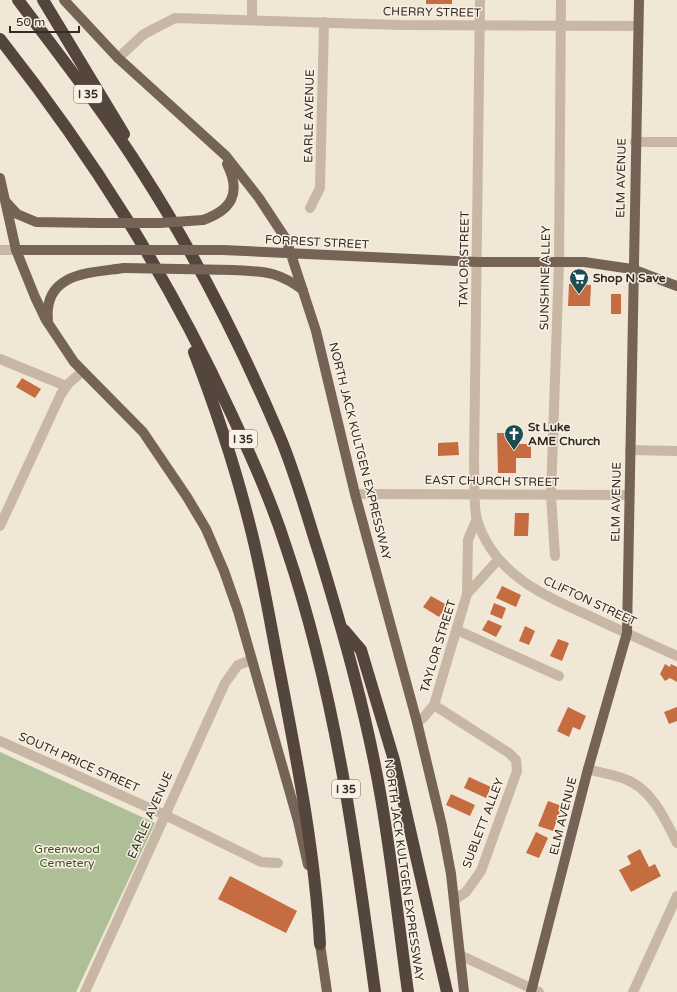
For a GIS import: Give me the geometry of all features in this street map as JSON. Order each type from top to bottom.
[{"type":"highway","name":"NORTH JACK KULTGEN EXPRESSWAY","points":[[18,0],[94,101],[154,191],[217,303],[247,361],[281,439],[302,498],[342,628],[381,796],[408,992]]},
{"type":"highway","points":[[43,0],[114,114],[154,191]]},
{"type":"highway","name":"I 35","points":[[0,39],[48,101],[84,152],[115,198],[172,294],[198,343],[266,491],[286,547],[299,590],[325,690],[344,779],[358,866],[375,992]]},
{"type":"highway","points":[[172,294],[231,455],[250,527],[286,705],[309,831],[317,895],[320,944]]},
{"type":"highway","points":[[342,628],[361,650],[394,760],[447,992]]},
{"type":"main road","name":"NORTH JACK KULTGEN EXPRESSWAY","points":[[64,0],[118,58],[221,151],[271,215],[286,239],[316,331],[355,494],[417,722],[448,853],[464,992]]},
{"type":"main road","name":"ELM AVENUE","points":[[534,991],[588,770],[627,633],[632,269],[639,0]]},
{"type":"main road","points":[[5,201],[18,214],[36,222],[160,223],[202,220],[217,215],[225,209],[231,200],[234,188],[234,177],[221,151]]},
{"type":"main road","points":[[0,178],[16,250],[34,297],[48,324],[83,371],[143,432],[188,497],[206,529],[224,571],[238,611],[298,821],[307,862],[327,992]]},
{"type":"main road","name":"FORREST STREET","points":[[16,250],[223,250],[477,262],[604,264],[632,269],[677,286]]},
{"type":"main road","points":[[48,324],[47,313],[50,298],[61,283],[70,277],[84,273],[124,268],[233,270],[277,274],[287,278],[303,290]]},
{"type":"street","points":[[252,0],[252,20]]},
{"type":"street","name":"TAYLOR STREET","points":[[467,594],[498,560],[489,546],[477,518],[474,462],[480,0]]},
{"type":"street","name":"SUNSHINE ALLEY","points":[[555,556],[551,495],[559,263],[561,0]]},
{"type":"street","name":"CHERRY STREET","points":[[118,58],[144,34],[175,18],[480,25],[638,26]]},
{"type":"street","name":"EARLE AVENUE","points":[[310,208],[320,188],[324,22]]},
{"type":"street","points":[[635,142],[677,142]]},
{"type":"street","name":"FORREST STREET","points":[[0,250],[16,250]]},
{"type":"street","points":[[0,359],[66,386]]},
{"type":"street","points":[[0,526],[57,401],[66,386],[83,371]]},
{"type":"street","points":[[630,450],[677,451]]},
{"type":"street","name":"EAST CHURCH STREET","points":[[355,494],[629,495]]},
{"type":"street","name":"TAYLOR STREET","points":[[417,722],[423,718],[434,705],[457,630],[467,594],[468,540],[477,518]]},
{"type":"street","name":"CLIFTON STREET","points":[[498,560],[519,580],[532,588],[677,656]]},
{"type":"street","points":[[457,630],[558,676]]},
{"type":"street","name":"EARLE AVENUE","points":[[85,992],[225,683],[232,670],[238,665],[251,660]]},
{"type":"street","name":"SUBLETT ALLEY","points":[[434,705],[509,752],[516,760],[517,771],[481,871],[466,892],[454,900]]},
{"type":"street","name":"SOUTH PRICE STREET","points":[[0,741],[165,815],[261,862],[278,863]]},
{"type":"street","points":[[588,770],[626,779],[645,791],[660,811],[677,843]]},
{"type":"street","points":[[633,992],[677,896]]},
{"type":"street","points":[[460,955],[534,991]]},
{"type":"green space","name":"Greenwood Cemetery","points":[[0,752],[155,823],[76,992],[0,992]]},
{"type":"building","points":[[426,0],[452,0],[452,4],[426,4]]},
{"type":"building","name":"Shop N Save","points":[[569,284],[591,285],[590,306],[568,306]]},
{"type":"building","points":[[611,294],[621,294],[621,314],[611,314]]},
{"type":"building","points":[[22,378],[41,389],[35,398],[16,387]]},
{"type":"building","name":"St Luke AME Church","points":[[497,433],[509,433],[509,444],[531,444],[531,458],[516,458],[516,473],[498,473]]},
{"type":"building","points":[[458,442],[459,455],[438,456],[438,443]]},
{"type":"building","points":[[515,513],[529,513],[528,536],[514,536]]},
{"type":"building","points":[[502,586],[521,595],[516,607],[496,598]]},
{"type":"building","points":[[431,596],[447,605],[439,617],[423,607]]},
{"type":"building","points":[[494,603],[506,608],[502,619],[490,614]]},
{"type":"building","points":[[488,620],[502,626],[496,637],[482,630]]},
{"type":"building","points":[[525,626],[535,631],[529,645],[519,641]]},
{"type":"building","points":[[558,639],[569,643],[562,661],[550,656]]},
{"type":"building","points":[[665,664],[670,667],[671,664],[677,667],[677,682],[670,678],[665,681],[660,674]]},
{"type":"building","points":[[568,707],[586,716],[580,730],[573,727],[569,737],[557,731]]},
{"type":"building","points":[[677,707],[677,721],[669,724],[664,712]]},
{"type":"building","points":[[469,777],[491,787],[486,798],[464,788]]},
{"type":"building","points":[[451,794],[475,805],[470,816],[446,805]]},
{"type":"building","points":[[548,801],[562,806],[553,831],[538,826]]},
{"type":"building","points":[[536,832],[548,838],[539,858],[526,853]]},
{"type":"building","points":[[640,849],[649,867],[655,864],[661,876],[631,892],[619,870],[631,864],[627,856]]},
{"type":"building","points":[[230,876],[297,911],[286,933],[218,899]]},
{"type":"place","name":"Shop N Save","points":[[579,295]]},
{"type":"place","name":"St Luke AME Church","points":[[514,451]]}]
